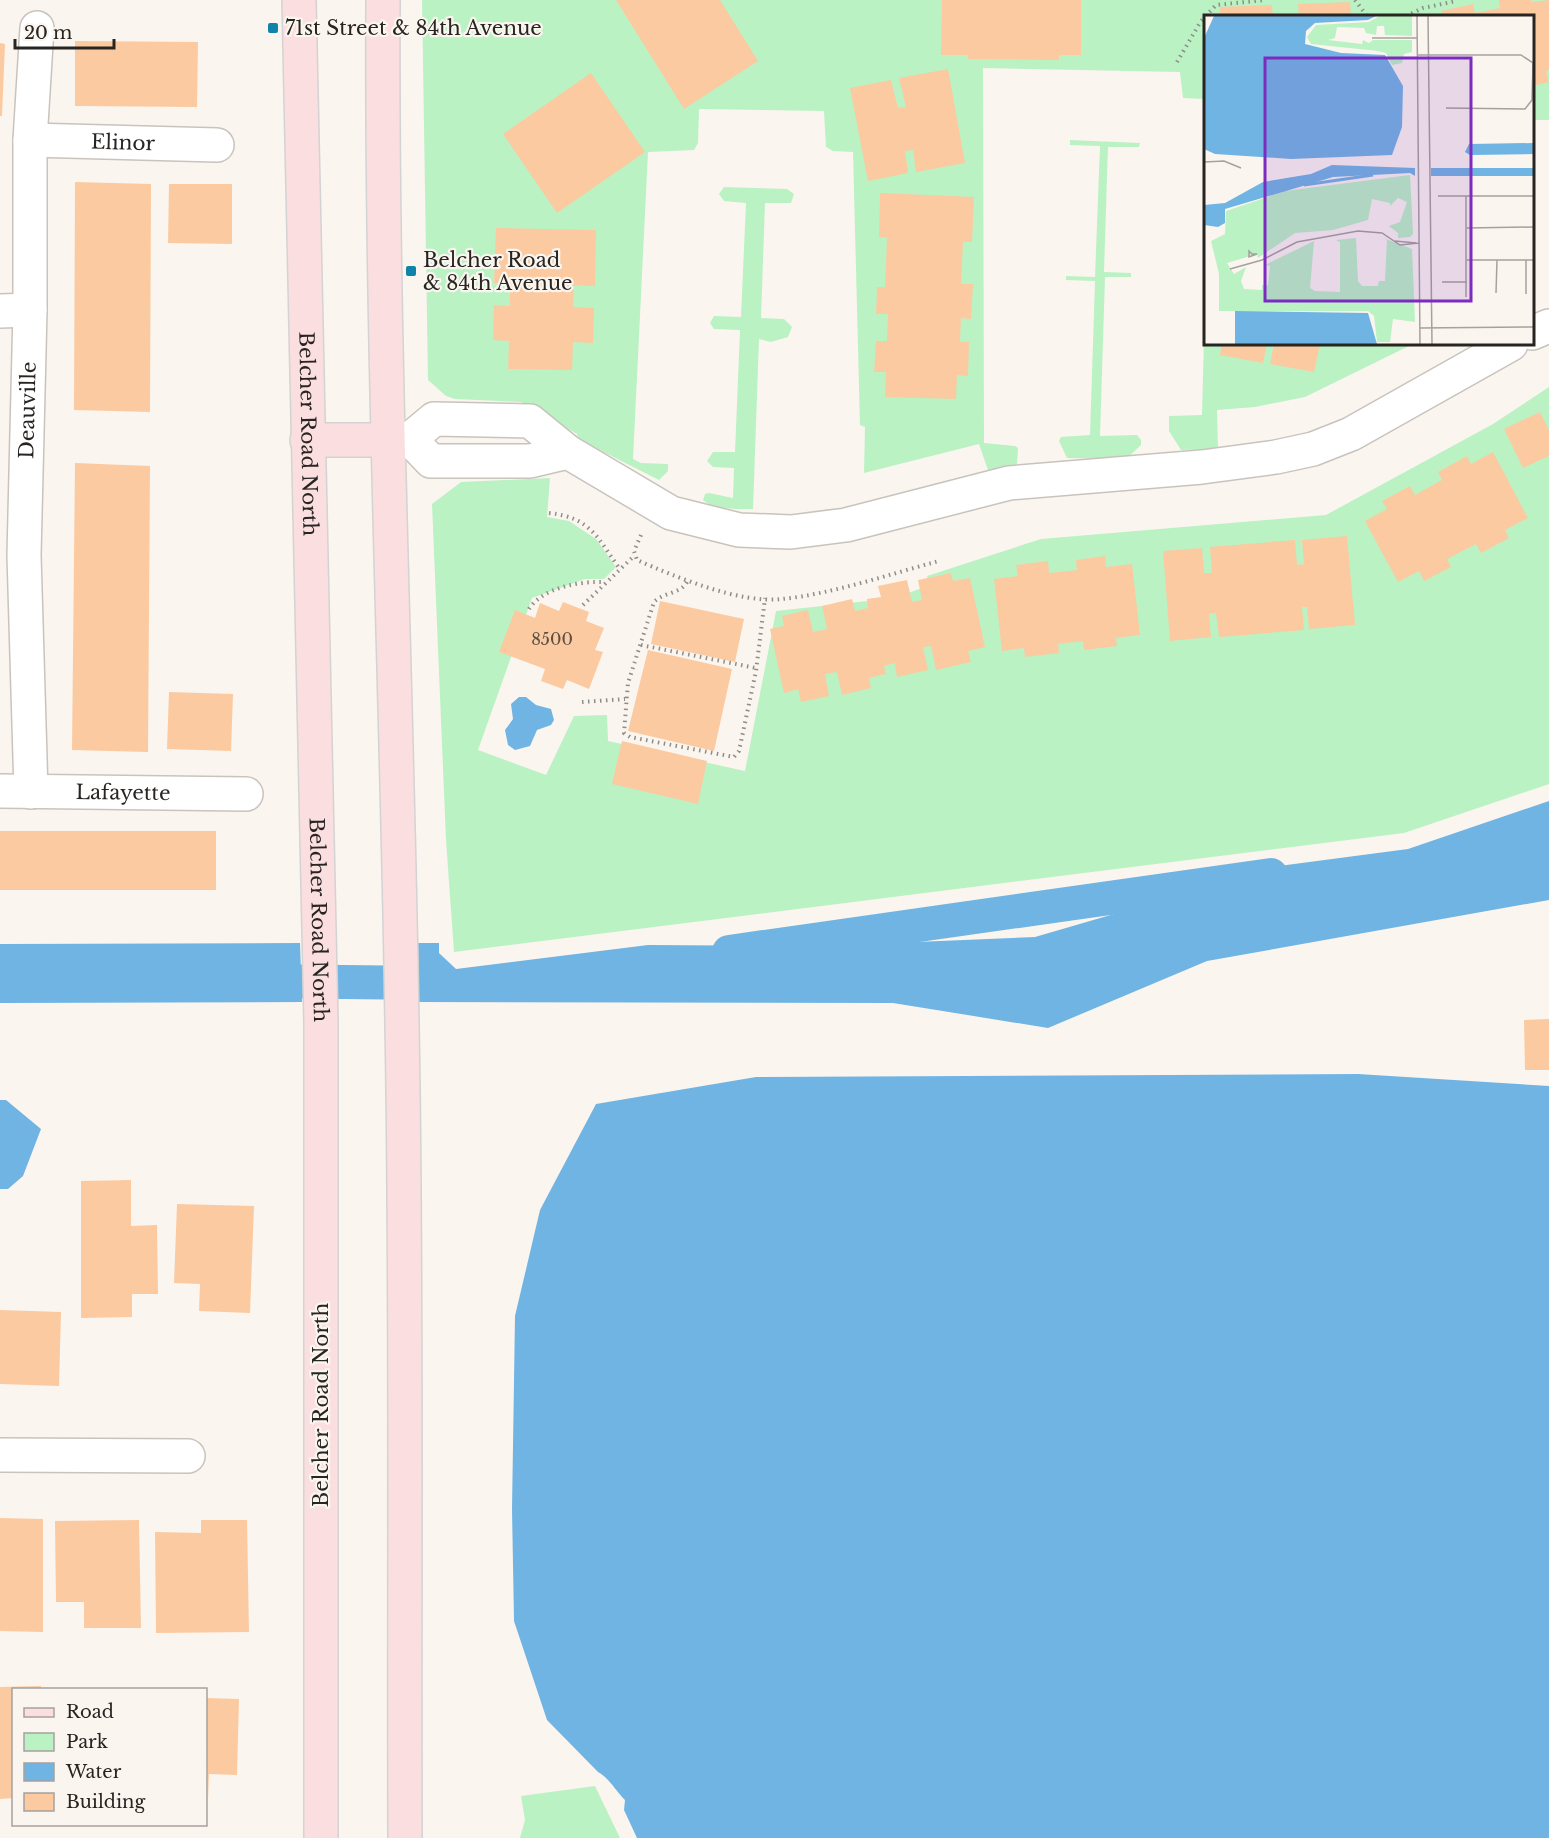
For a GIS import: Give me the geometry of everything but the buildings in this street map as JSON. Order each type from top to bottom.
[{"type":"main road","name":"Belcher Road North","points":[[299,0],[317,925],[321,1023],[321,1838]]},
{"type":"main road","points":[[383,0],[382,156],[399,440],[405,1838]]},
{"type":"main road","points":[[307,440],[399,440]]},
{"type":"street","name":"Deauville","points":[[16,791],[12,555],[15,310],[37,28]]},
{"type":"street","name":"Elinor","points":[[30,140],[217,145]]},
{"type":"street","points":[[1534,333],[1549,326]]},
{"type":"street","points":[[399,440],[434,419],[530,422],[567,452],[671,513],[739,530],[791,532],[846,525],[1009,483],[1202,467],[1276,457],[1313,449],[1351,434],[1509,345]]},
{"type":"street","name":"Lafayette","points":[[16,791],[246,794]]},
{"type":"street","points":[[0,1455],[188,1456]]},
{"type":"path","points":[[1207,15],[1216,5],[1265,0]]},
{"type":"path","points":[[1355,0],[1366,15]]},
{"type":"path","points":[[1408,15],[1423,8],[1456,0]]},
{"type":"path","points":[[1177,62],[1204,18]]},
{"type":"path","points":[[583,605],[634,556],[639,539],[658,506]]},
{"type":"path","points":[[549,513],[569,515],[592,529],[620,569]]},
{"type":"path","points":[[634,556],[637,560],[687,582],[765,598],[781,599],[939,561]]},
{"type":"path","points":[[529,609],[536,599],[560,589],[589,582],[605,582]]},
{"type":"path","points":[[687,582],[681,589],[659,597],[654,602],[626,699],[624,733],[630,737],[734,757],[739,751],[756,668],[765,598]]},
{"type":"path","points":[[641,645],[756,668]]},
{"type":"path","points":[[582,702],[626,699]]},
{"type":"green space","points":[[422,0],[1549,0],[1549,120],[1534,120],[1534,15],[1204,15],[1204,99],[1183,98],[1180,72],[983,68],[984,443],[1015,446],[1018,448],[1017,464],[989,473],[979,444],[864,473],[865,427],[860,425],[853,152],[833,151],[826,147],[824,111],[699,109],[698,143],[694,150],[648,152],[633,459],[641,463],[668,464],[668,471],[659,480],[578,439],[577,434],[521,402],[455,399],[446,396],[428,380]]},
{"type":"green space","points":[[1070,140],[1140,143],[1139,147],[1108,147],[1104,272],[1131,273],[1131,277],[1105,277],[1100,436],[1137,435],[1141,440],[1141,445],[1126,459],[1067,458],[1059,441],[1061,437],[1090,435],[1095,281],[1066,280],[1066,276],[1095,277],[1100,146],[1070,145]]},
{"type":"green space","points":[[724,187],[787,189],[794,194],[791,203],[765,203],[761,318],[784,319],[792,327],[788,337],[771,342],[759,339],[753,509],[713,506],[703,500],[705,494],[709,493],[733,498],[734,468],[713,467],[707,461],[713,452],[735,452],[740,330],[714,329],[710,323],[714,316],[741,317],[746,203],[724,201],[719,194]]},
{"type":"green space","points":[[1204,338],[1204,345],[1411,345],[1305,397],[1255,407],[1217,410],[1218,449],[1181,450],[1169,431],[1169,416],[1202,415]]},
{"type":"green space","points":[[1549,387],[1549,784],[1404,833],[454,952],[446,840],[432,504],[461,482],[550,478],[547,517],[569,521],[596,539],[616,567],[604,579],[585,579],[532,598],[478,750],[546,775],[574,716],[607,715],[608,741],[745,771],[776,611],[895,598],[930,585],[927,576],[1041,539],[1326,515],[1493,424]]},
{"type":"green space","points":[[595,1786],[620,1838],[520,1838],[525,1820],[521,1796]]},
{"type":"water","points":[[519,697],[526,697],[536,705],[551,709],[554,720],[551,725],[537,730],[530,746],[515,750],[508,745],[505,730],[513,719],[511,704]]},
{"type":"water","points":[[1549,801],[1549,900],[1207,961],[1048,1028],[893,1003],[419,1002],[418,943],[439,943],[439,953],[456,969],[648,945],[820,946],[1035,937],[1279,866],[1408,849]]},
{"type":"water","points":[[300,943],[302,1002],[0,1003],[0,944]]},
{"type":"water","points":[[1358,1074],[1549,1086],[1549,1838],[637,1838],[624,1810],[625,1800],[609,1781],[547,1720],[514,1621],[512,1509],[515,1316],[540,1210],[596,1104],[756,1077]]},
{"type":"water","points":[[0,1100],[6,1100],[41,1129],[23,1176],[8,1189],[0,1189]]},
{"type":"waterway","points":[[729,952],[1271,875]]},
{"type":"waterway","points":[[255,981],[432,983]]},
{"type":"place","name":"71st Street & 84th Avenue","points":[[273,28]]},
{"type":"place","name":"Belcher Road & 84th Avenue","points":[[411,271]]}]
